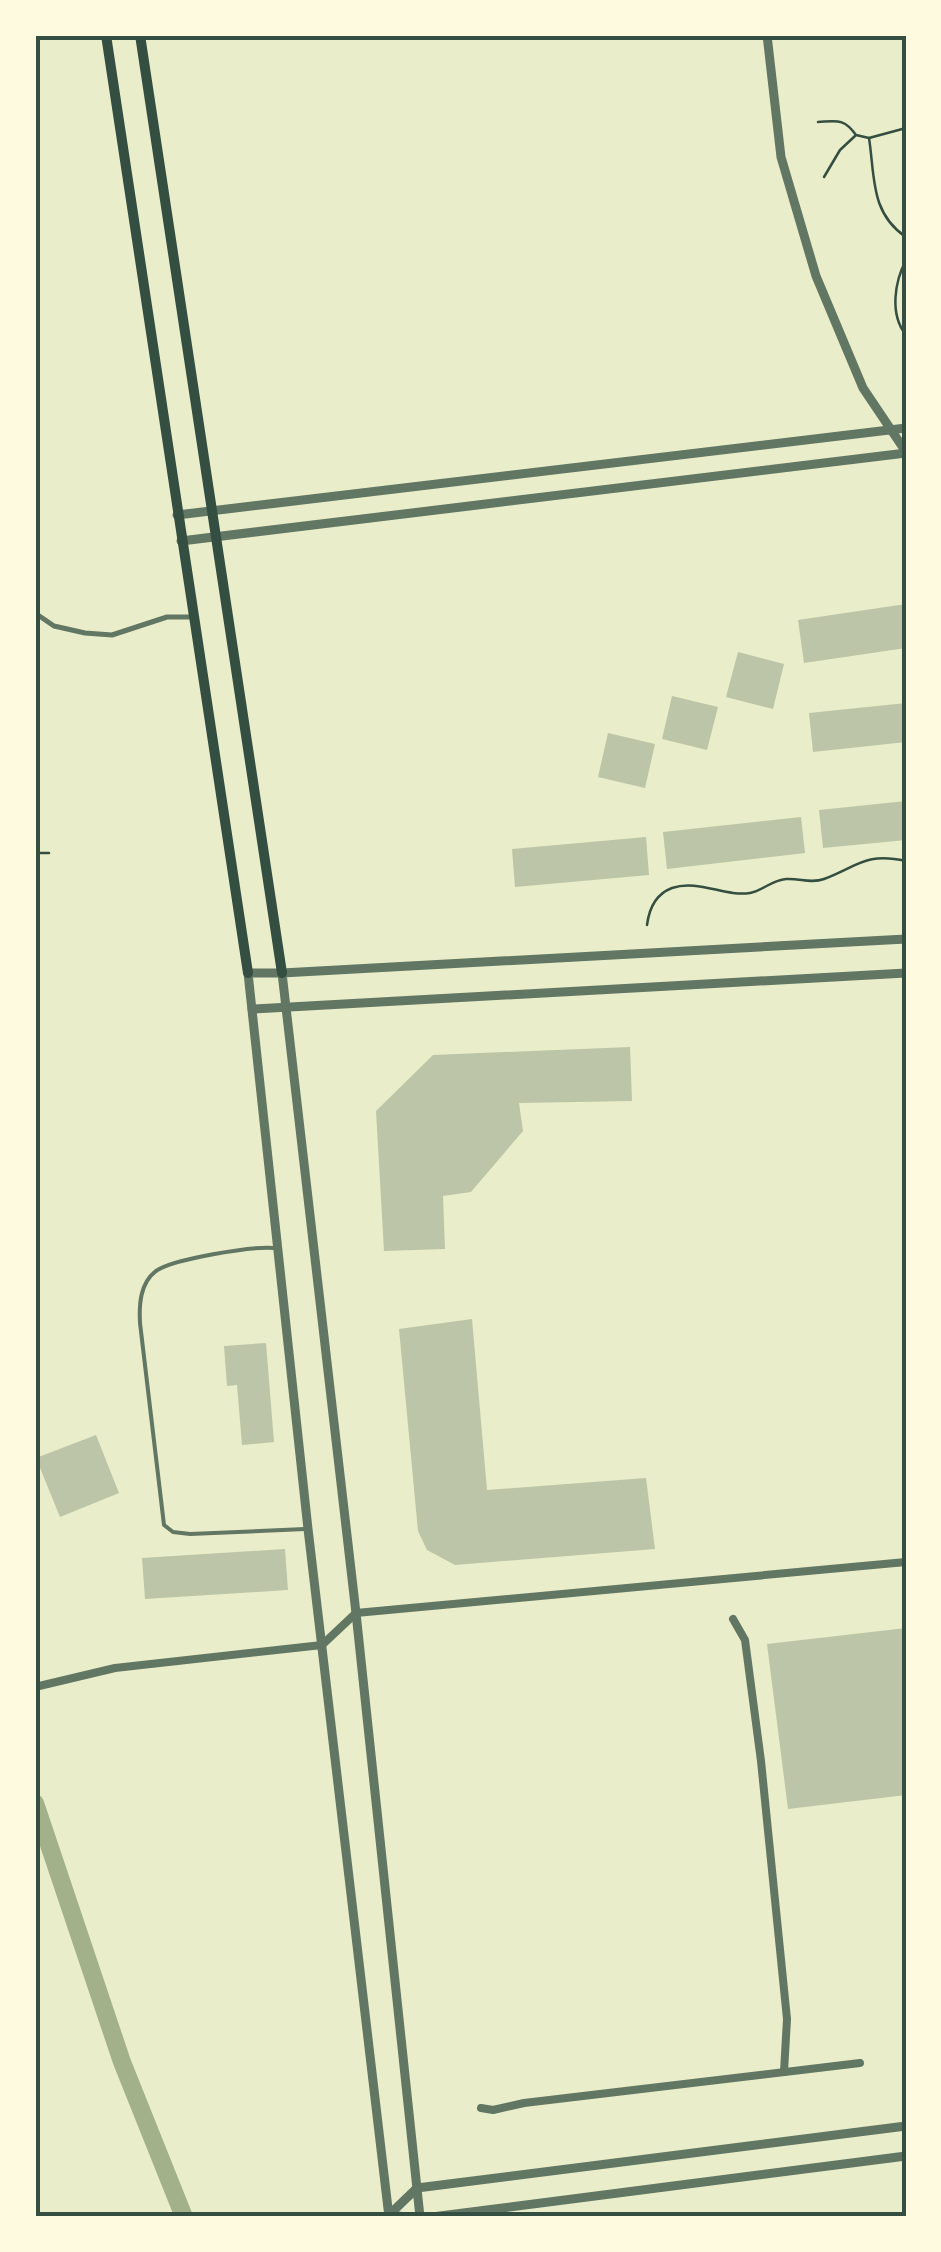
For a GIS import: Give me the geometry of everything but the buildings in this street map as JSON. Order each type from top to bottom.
[{"type":"main road","points":[[106,35],[248,973]]},
{"type":"main road","points":[[140,35],[282,973]]},
{"type":"street","points":[[181,541],[906,453],[863,388],[816,276],[781,157],[766,35]]},
{"type":"street","points":[[177,515],[906,428]]},
{"type":"street","points":[[35,613],[54,626],[112,635],[168,617],[193,617]]},
{"type":"street","points":[[389,2216],[308,1529],[248,973],[906,939]]},
{"type":"street","points":[[252,1010],[906,972]]},
{"type":"street","points":[[282,973],[420,2217]]},
{"type":"street","points":[[35,1687],[116,1668],[322,1645],[356,1613],[906,1562]]},
{"type":"street","points":[[732,1619],[745,1640],[761,1761],[787,2019],[784,2072]]},
{"type":"street","points":[[482,2108],[492,2110],[860,2062]]},
{"type":"street","points":[[389,2216],[416,2188],[906,2126]]},
{"type":"street","points":[[432,2217],[906,2156]]},
{"type":"street","points":[[389,2216],[407,2217]]},
{"type":"lane","points":[[279,1248],[215,1253],[157,1270],[139,1300],[140,1323],[164,1526],[172,1532],[190,1534],[308,1529]]},
{"type":"path","points":[[818,122],[839,120],[856,135],[869,138],[906,128]]},
{"type":"path","points":[[824,176],[840,150],[856,135]]},
{"type":"path","points":[[869,138],[875,188],[884,216],[906,237]]},
{"type":"path","points":[[906,260],[896,286],[895,305],[900,328],[906,334]]},
{"type":"path","points":[[35,853],[49,853]]},
{"type":"path","points":[[647,925],[656,899],[670,888],[689,886],[753,893],[782,878],[812,882],[878,857],[906,861]]},
{"type":"waterway","points":[[35,1803],[122,2062],[184,2217]]}]
